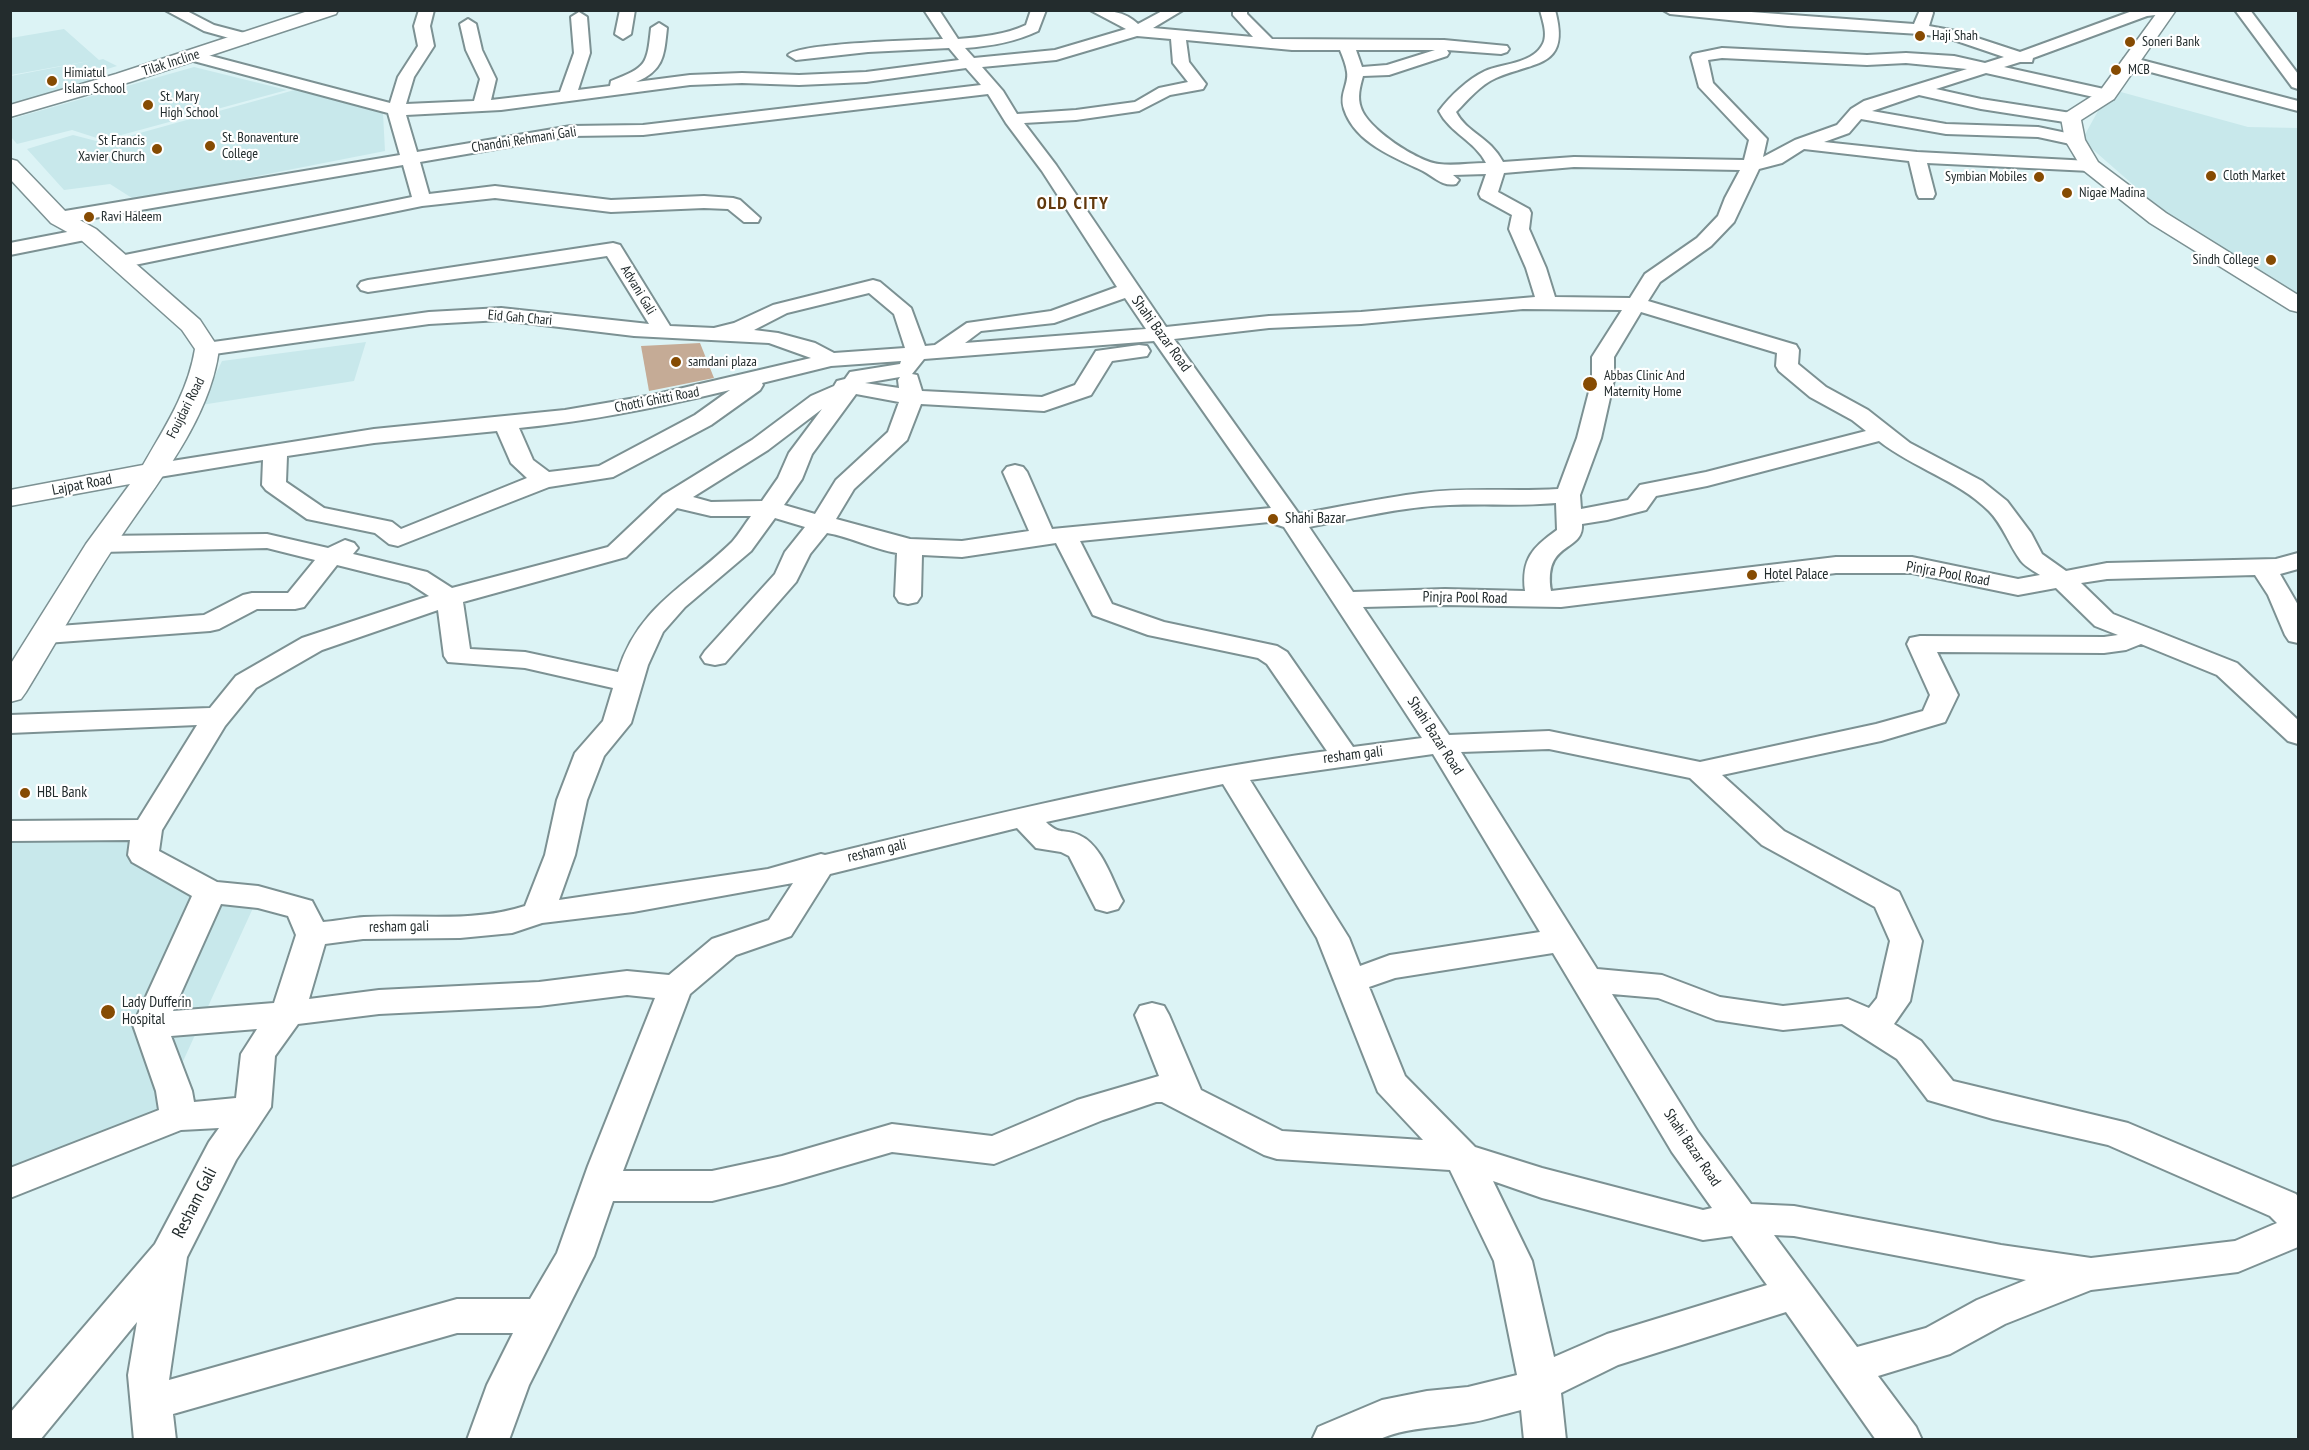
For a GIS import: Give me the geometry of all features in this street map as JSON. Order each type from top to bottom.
[{"type":"street","points":[[172,10],[209,28],[247,38]]},
{"type":"street","name":"Tilak Incline","points":[[10,111],[192,56],[330,10]]},
{"type":"street","points":[[422,200],[396,110],[406,77],[426,46],[422,26],[427,10]]},
{"type":"street","points":[[623,34],[628,10]]},
{"type":"street","name":"Shahi Bazar Road","points":[[931,10],[1050,169],[1130,290],[1293,522],[1441,744],[1685,1142],[1902,1440]]},
{"type":"street","points":[[192,56],[396,110],[481,106],[690,80],[742,78],[800,80],[866,77],[962,53],[1021,35],[1033,28],[1039,10]]},
{"type":"street","points":[[1097,10],[1127,22],[1136,31],[1178,36],[1347,46],[1447,45],[1501,49]]},
{"type":"street","points":[[796,55],[844,49],[1056,55],[1136,31],[1176,10]]},
{"type":"street","points":[[1240,10],[1240,15],[1267,42]]},
{"type":"street","points":[[1488,194],[1497,168],[1488,150],[1453,122],[1448,111],[1472,87],[1489,75],[1543,57],[1552,43],[1554,24],[1547,10]]},
{"type":"street","points":[[1670,10],[1920,29],[1951,34],[2109,91]]},
{"type":"street","points":[[1434,170],[1574,162],[1752,165],[1776,159],[1801,144],[1843,129],[1857,113],[1870,105],[1989,68],[2131,13],[2166,10]]},
{"type":"street","points":[[1920,90],[1981,104],[2071,118],[2109,91],[2166,10]]},
{"type":"street","points":[[2242,10],[2298,84]]},
{"type":"street","points":[[1920,29],[1931,12]]},
{"type":"street","points":[[567,97],[582,53],[579,17]]},
{"type":"street","points":[[1766,19],[1761,25],[1773,37]]},
{"type":"street","points":[[468,24],[474,50],[488,79],[481,106]]},
{"type":"street","points":[[1792,45],[1833,24]]},
{"type":"street","points":[[590,94],[648,72],[656,60],[659,28]]},
{"type":"street","points":[[1012,119],[1076,115],[1139,106],[1164,91],[1197,86],[1198,84],[1181,63],[1178,36]]},
{"type":"street","points":[[1356,72],[1389,70],[1448,50],[1447,45]]},
{"type":"street","points":[[1539,600],[1535,573],[1543,552],[1570,533],[1569,506],[1603,380],[1604,357],[1652,278],[1704,242],[1727,218],[1734,198],[1752,165],[1758,139],[1732,116],[1705,84],[1699,57],[1792,45],[1867,60],[1906,58],[1954,61],[2109,91]]},
{"type":"street","points":[[1347,46],[1356,72],[1352,83],[1353,110],[1365,129],[1390,150],[1434,170],[1447,179],[1488,194],[1522,213],[1520,229],[1536,268],[1547,304]]},
{"type":"street","points":[[2130,62],[2298,106]]},
{"type":"street","name":"Chandni Rehmani Gali","points":[[59,218],[571,131],[643,130],[992,89]]},
{"type":"street","points":[[1857,113],[1946,129],[2038,132],[2075,140]]},
{"type":"street","points":[[2071,118],[2075,140],[2090,166],[2158,218],[2298,305]]},
{"type":"street","points":[[1801,144],[1917,157],[2090,166]]},
{"type":"street","points":[[1917,157],[1926,194]]},
{"type":"street","points":[[15,176],[59,218],[88,234],[191,325],[207,349]]},
{"type":"street","points":[[120,262],[422,200],[495,192],[611,206],[704,202],[733,204],[752,218]]},
{"type":"street","points":[[10,249],[88,234]]},
{"type":"street","name":"Advani Gali","points":[[368,286],[613,249],[663,331]]},
{"type":"street","points":[[715,657],[787,577],[798,552],[821,524],[843,485],[898,435],[912,397],[922,357],[904,312],[873,286],[780,309],[741,328],[718,333]]},
{"type":"street","points":[[538,913],[560,855],[572,800],[590,753],[617,723],[629,683],[651,629],[676,601],[742,546],[790,479],[801,453],[812,436],[858,377],[922,357],[974,327],[1054,317],[1130,290]]},
{"type":"street","points":[[787,371],[851,387],[912,397],[1044,404],[1083,390],[1096,373],[1104,356],[1166,340],[1269,322],[1361,318],[1523,303],[1638,304],[1788,351],[1787,366],[1818,392],[1860,415],[1902,448],[1974,486],[1998,506],[2019,533],[2032,558],[2061,579],[2103,620],[2227,669],[2298,735]]},
{"type":"street","name":"Eid Gah Chari","points":[[207,349],[465,315],[501,314],[663,331],[771,337],[807,348],[831,360]]},
{"type":"street","name":"Chotti Ghitti Road","points":[[153,471],[374,436],[587,414],[653,402],[831,360],[922,357],[1166,340]]},
{"type":"street","name":"Foujdari Road","points":[[10,692],[101,544],[153,471],[191,404],[204,371],[207,349]]},
{"type":"street","points":[[275,450],[274,485],[316,514],[382,527],[398,539],[544,480],[605,472],[703,420],[764,377]]},
{"type":"street","points":[[312,935],[301,909],[258,897],[210,892],[143,855],[147,830],[218,716],[246,682],[312,644],[449,598],[617,552],[672,500],[760,445],[819,401],[851,387]]},
{"type":"street","points":[[505,422],[523,463],[544,480]]},
{"type":"street","points":[[672,500],[711,509],[768,507],[821,524],[857,531],[890,544],[962,549],[1054,537],[1270,515],[1293,522],[1421,500],[1463,497],[1521,500],[1607,513],[1637,505],[1648,490],[1707,479],[1884,434]]},
{"type":"street","name":"Lajpat Road","points":[[11,496],[153,471]]},
{"type":"street","points":[[1015,472],[1054,537],[1102,609],[1108,614],[1157,629],[1255,648],[1277,658],[1346,756]]},
{"type":"street","points":[[46,635],[210,623],[252,601],[295,601],[331,557],[382,527]]},
{"type":"street","points":[[101,544],[267,541],[418,577],[449,598],[458,656],[525,660],[629,683]]},
{"type":"street","points":[[908,596],[910,547]]},
{"type":"street","name":"Pinjra Pool Road","points":[[1344,600],[1445,597],[1539,600],[1735,579],[1836,565],[1912,565],[2018,587],[2107,571],[2279,567],[2298,560]]},
{"type":"street","points":[[2262,567],[2281,595],[2298,635]]},
{"type":"street","points":[[1700,771],[1881,732],[1935,716],[1944,695],[1920,644],[2104,645],[2126,642],[2140,634]]},
{"type":"street","points":[[10,724],[218,716]]},
{"type":"street","name":"resham gali","points":[[312,935],[363,928],[460,927],[502,923],[538,913],[633,901],[768,879],[821,864],[1023,817],[1231,773],[1441,744],[1549,740],[1700,771]]},
{"type":"street","points":[[1700,771],[1773,838],[1888,900],[1906,941],[1893,1000],[1873,1027]]},
{"type":"street","points":[[1231,773],[1333,938],[1390,1083],[1462,1157],[1513,1260],[1540,1385],[1545,1440]]},
{"type":"street","points":[[1023,817],[1047,841],[1068,842],[1081,850],[1107,901]]},
{"type":"street","points":[[10,831],[147,830]]},
{"type":"street","points":[[488,1440],[508,1385],[574,1256],[676,988],[724,947],[780,928],[821,864]]},
{"type":"street","points":[[178,1117],[174,1091],[150,1025],[210,892]]},
{"type":"street","name":"Resham Gali","points":[[14,1440],[169,1255],[222,1152],[253,1107],[258,1054],[287,1014],[312,935]]},
{"type":"street","points":[[1352,988],[1355,980],[1389,967],[1562,940]]},
{"type":"street","points":[[1586,980],[1662,987],[1716,1008],[1783,1018],[1848,1011],[1909,1050],[1941,1091],[1994,1106],[2115,1133],[2283,1205],[2298,1221]]},
{"type":"street","points":[[150,1025],[287,1014],[379,1002],[539,994],[627,983],[676,988]]},
{"type":"street","points":[[1152,1015],[1187,1100]]},
{"type":"street","points":[[599,1186],[712,1186],[782,1170],[892,1138],[994,1150],[1090,1110],[1155,1089],[1167,1089],[1277,1145],[1462,1157],[1542,1183],[1703,1225],[1741,1219],[1794,1221],[2001,1260],[2091,1274]]},
{"type":"street","points":[[10,1184],[178,1117],[225,1114],[253,1107]]},
{"type":"street","points":[[1849,1367],[1936,1342],[1990,1312],[2091,1274],[2238,1256],[2298,1231]]},
{"type":"street","points":[[169,1255],[148,1375],[153,1421],[457,1316],[542,1316]]},
{"type":"street","points":[[1333,1440],[1382,1418],[1427,1409],[1468,1405],[1540,1385],[1607,1351],[1795,1293]]},
{"type":"shaded area","points":[[64,29],[99,60],[103,59],[117,66],[88,75],[98,85],[11,106],[11,76],[94,60],[11,75],[11,38]]},
{"type":"shaded area","name":"St. Mary High School","points":[[194,67],[287,90],[103,140],[72,130],[17,144],[11,137],[11,119]]},
{"type":"shaded area","name":"St. Bonaventure College","points":[[298,89],[383,113],[385,151],[135,200],[110,184],[64,190],[27,149],[73,135],[104,143]]},
{"type":"shaded area","name":"Cloth Market","points":[[2110,89],[2248,127],[2298,128],[2298,294],[2170,217],[2082,140]]},
{"type":"shaded area","points":[[366,342],[354,381],[201,405],[222,361]]},
{"type":"shaded area","name":"Lady Dufferin Hospital","points":[[147,830],[143,855],[258,897],[153,1127],[11,1184],[11,831]]},
{"type":"building","name":"samdani plaza","points":[[700,343],[714,378],[649,391],[641,346]]},
{"type":"place","name":"Haji Shah","points":[[1920,36]]},
{"type":"place","name":"Soneri Bank","points":[[2130,42]]},
{"type":"place","name":"MCB","points":[[2116,70]]},
{"type":"place","name":"Himiatul Islam School","points":[[52,81]]},
{"type":"place","name":"St. Mary High School","points":[[148,105]]},
{"type":"place","name":"St. Bonaventure College","points":[[210,146]]},
{"type":"place","name":"St Francis Xavier Church","points":[[157,149]]},
{"type":"place","name":"Cloth Market","points":[[2211,176]]},
{"type":"place","name":"Symbian Mobiles","points":[[2039,177]]},
{"type":"place","name":"Nigae Madina","points":[[2067,193]]},
{"type":"place","name":"Ravi Haleem","points":[[89,217]]},
{"type":"place","name":"Sindh College","points":[[2271,260]]},
{"type":"place","name":"samdani plaza","points":[[676,362]]},
{"type":"place","name":"Abbas Clinic And Maternity Home","points":[[1590,384]]},
{"type":"place","name":"Shahi Bazar","points":[[1273,519]]},
{"type":"place","name":"Hotel Palace","points":[[1752,575]]},
{"type":"place","name":"HBL Bank","points":[[25,793]]},
{"type":"place","name":"Lady Dufferin Hospital","points":[[108,1012]]},
{"type":"district","name":"OLD CITY","points":[[1073,204]]}]
